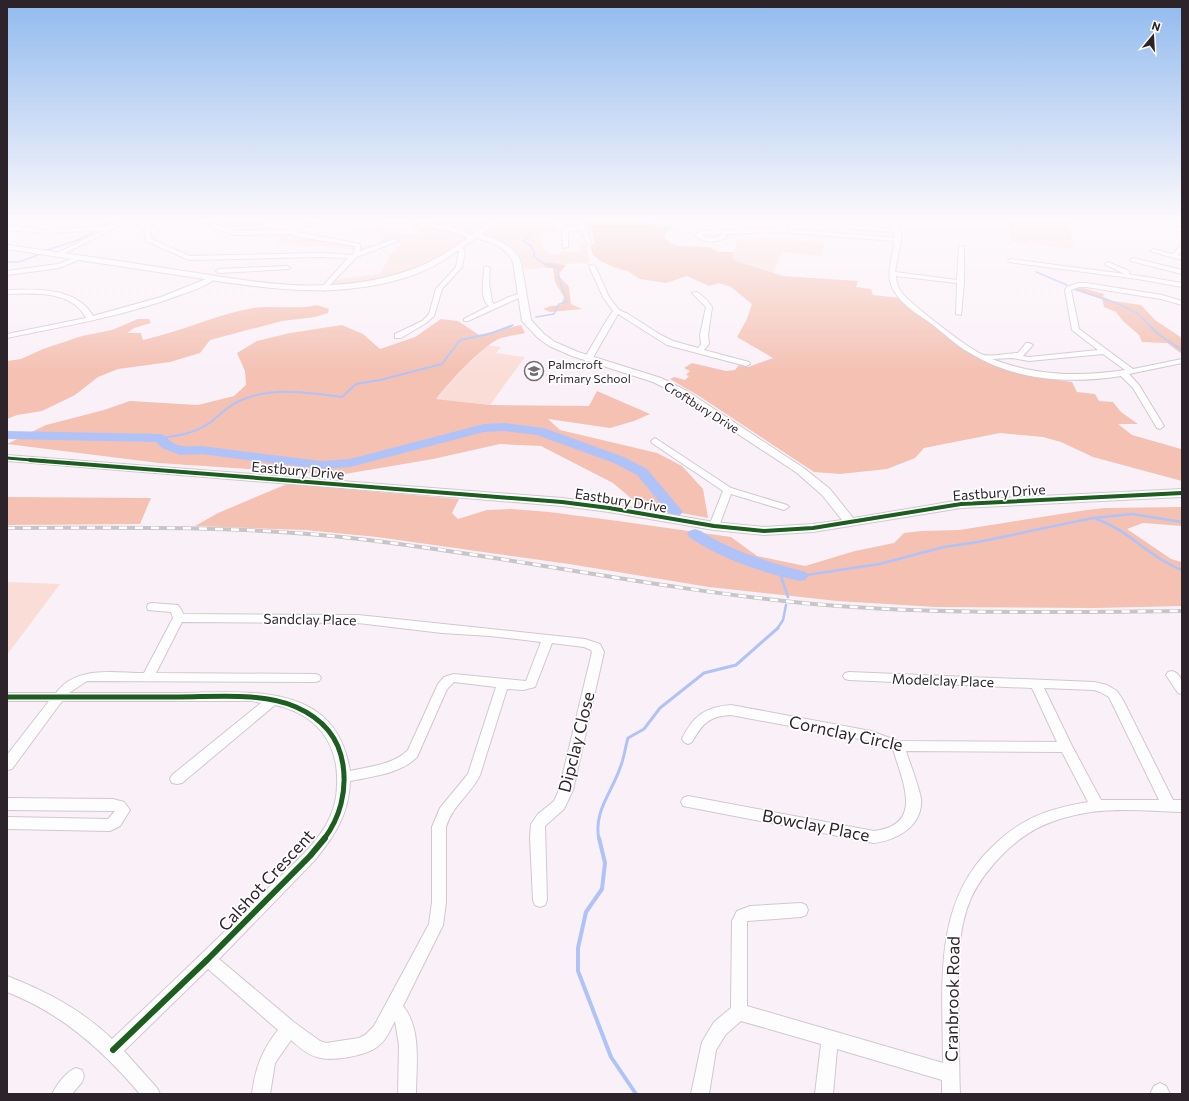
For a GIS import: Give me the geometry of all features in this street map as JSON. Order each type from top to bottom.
[{"type":"street","points":[[7,273],[28,270]]},
{"type":"street","points":[[162,270],[287,288],[323,289],[357,286],[398,277],[415,270]]},
{"type":"street","points":[[219,271],[241,270]]},
{"type":"street","points":[[247,283],[255,270]]},
{"type":"street","points":[[323,289],[341,270]]},
{"type":"street","points":[[398,336],[424,322],[432,314],[439,289],[457,270]]},
{"type":"street","points":[[487,270],[486,282],[489,303],[494,306]]},
{"type":"street","name":"Croftbury Drive","points":[[518,270],[525,314],[527,321],[532,328],[556,346],[588,359],[657,380],[683,393],[812,479],[826,492],[850,522]]},
{"type":"street","points":[[594,270],[606,297],[617,311],[626,315],[658,338],[670,343],[746,364]]},
{"type":"street","points":[[894,270],[893,281],[896,288],[908,302],[957,341],[982,357],[1016,370],[1053,377],[1083,378],[1182,362]]},
{"type":"street","points":[[960,314],[961,270]]},
{"type":"street","points":[[1086,270],[1138,277],[1182,285]]},
{"type":"street","points":[[1123,270],[1138,277]]},
{"type":"street","points":[[1174,283],[1182,272]]},
{"type":"street","points":[[893,274],[961,282]]},
{"type":"street","points":[[7,336],[132,309],[160,301],[213,278]]},
{"type":"street","points":[[1160,426],[1127,372],[1105,352],[1076,330],[1068,290],[1069,288],[1078,285],[1086,285],[1162,297],[1182,303]]},
{"type":"street","points":[[7,292],[35,291],[57,295],[82,305],[90,318]]},
{"type":"street","points":[[695,293],[704,300],[709,307],[704,335],[705,344],[700,351]]},
{"type":"street","points":[[466,320],[494,306],[522,295]]},
{"type":"street","points":[[588,359],[611,318],[617,311]]},
{"type":"street","points":[[1014,356],[1023,353],[1029,345]]},
{"type":"street","points":[[982,357],[1014,356],[1029,359],[1105,352]]},
{"type":"street","points":[[655,441],[728,490],[784,507]]},
{"type":"street","name":"Eastbury Drive","points":[[7,458],[586,504],[714,526],[764,531],[806,529],[961,504],[1182,493]]},
{"type":"street","points":[[714,526],[728,490]]},
{"type":"street","points":[[148,677],[178,618],[177,611],[174,608],[152,607]]},
{"type":"street","name":"Sandclay Place","points":[[178,618],[358,619],[442,629]]},
{"type":"street","name":"Dipclay Close","points":[[442,629],[490,632],[548,640],[585,643],[593,645],[598,652],[564,794],[559,805],[542,818],[538,824],[537,837],[540,900]]},
{"type":"street","points":[[345,777],[396,765],[409,758],[413,754],[442,687],[448,680],[454,678],[523,686],[531,684],[548,640]]},
{"type":"street","points":[[1172,675],[1182,690]]},
{"type":"street","name":"Modelclay Place","points":[[849,676],[1036,683],[1094,686],[1103,688],[1113,694],[1119,703],[1176,806]]},
{"type":"street","points":[[7,765],[60,696],[72,683],[86,677],[316,678]]},
{"type":"street","points":[[1036,683],[1066,747],[1097,806]]},
{"type":"street","points":[[208,959],[289,1029],[316,1049],[326,1051],[360,1046],[371,1041],[376,1036],[394,1007],[436,925],[438,914],[440,818],[451,803],[467,787],[474,775],[504,684]]},
{"type":"street","name":"Calshot Crescent","points":[[7,697],[60,696],[252,698],[273,700],[295,706],[312,715],[328,728],[335,738],[341,753],[345,777],[343,795],[332,827],[322,841],[310,856],[208,959],[113,1050]]},
{"type":"street","points":[[177,780],[273,700]]},
{"type":"street","name":"Cornclay Circle","points":[[688,739],[692,729],[702,718],[722,710],[731,710],[871,736],[898,746],[1066,747]]},
{"type":"street","name":"Bowclay Place","points":[[688,802],[874,836],[885,836],[893,833],[908,822],[913,812],[914,798],[898,746]]},
{"type":"street","points":[[7,804],[113,805],[119,806],[123,810],[115,822],[110,825],[7,823]]},
{"type":"street","name":"Cranbrook Road","points":[[951,1094],[950,965],[952,936],[959,908],[974,877],[990,856],[1014,835],[1038,821],[1097,806],[1176,806]]},
{"type":"street","points":[[700,1094],[708,1048],[720,1028],[739,1012],[739,921],[742,916],[750,913],[801,910]]},
{"type":"street","points":[[7,984],[44,1001],[75,1019],[113,1050],[151,1094]]},
{"type":"street","points":[[394,1007],[402,1017],[405,1027],[407,1045],[407,1094]]},
{"type":"street","points":[[739,1012],[951,1074]]},
{"type":"street","points":[[261,1094],[263,1071],[267,1060],[273,1048],[289,1029]]},
{"type":"street","points":[[824,1094],[830,1038]]},
{"type":"street","points":[[61,1094],[76,1076]]},
{"type":"shaded area","points":[[382,270],[407,270],[376,279],[328,285],[329,281],[380,274]]},
{"type":"shaded area","points":[[553,270],[562,270],[559,276],[569,287],[571,304],[582,309],[550,312],[543,309],[550,306],[561,305],[564,297],[555,282]]},
{"type":"shaded area","points":[[625,270],[765,270],[783,276],[858,281],[856,287],[871,289],[873,295],[900,298],[964,350],[995,366],[1033,377],[1072,382],[1077,392],[1095,394],[1099,401],[1113,402],[1121,412],[1138,424],[1118,424],[1132,435],[1181,449],[1182,481],[1093,457],[1061,442],[1043,437],[1000,433],[924,448],[915,458],[887,469],[840,474],[814,472],[699,396],[670,379],[674,377],[685,380],[689,376],[686,375],[690,371],[684,368],[692,363],[726,371],[735,370],[739,365],[748,367],[773,358],[737,337],[747,319],[752,304],[731,287],[719,283],[709,286],[687,276],[666,283],[640,279]]},
{"type":"shaded area","points":[[765,270],[774,270],[773,273]]},
{"type":"shaded area","points":[[1080,287],[1104,294],[1103,297],[1113,301],[1141,305],[1155,320],[1182,338],[1182,354],[1167,343],[1142,342],[1139,335],[1123,321],[1116,312],[1104,307],[1102,299],[1071,289]]},
{"type":"shaded area","points":[[317,305],[329,309],[328,313],[315,317],[282,321],[210,340],[200,353],[170,362],[118,369],[98,377],[75,395],[42,411],[17,415],[7,419],[7,361],[21,359],[43,349],[82,336],[112,330],[138,319],[149,319],[151,323],[134,328],[127,333],[141,333],[143,340],[253,308],[301,307]]},
{"type":"shaded area","points":[[441,319],[458,321],[479,335],[521,325],[525,333],[501,338],[493,342],[466,365],[436,399],[490,405],[589,406],[597,391],[650,414],[634,421],[610,428],[548,419],[560,430],[657,453],[682,466],[703,489],[708,518],[639,505],[613,483],[541,446],[500,444],[433,459],[339,475],[159,463],[7,444],[46,425],[104,410],[130,401],[198,405],[234,396],[246,385],[245,371],[237,353],[257,341],[290,333],[342,325],[363,334],[380,349],[415,337]]},
{"type":"shaded area","points":[[487,345],[501,347],[496,353],[525,357],[490,405],[436,399],[463,369]]},
{"type":"shaded area","points":[[287,484],[459,499],[452,513],[458,519],[487,510],[511,509],[549,512],[731,537],[757,556],[805,566],[855,551],[894,543],[904,533],[959,530],[1104,508],[1182,507],[1182,526],[1143,523],[1127,529],[1171,559],[1182,562],[1182,606],[1095,608],[936,607],[837,601],[709,587],[569,564],[377,537],[305,530],[195,526],[218,513]]},
{"type":"shaded area","points":[[7,497],[151,498],[140,524],[7,525]]},
{"type":"shaded area","points":[[7,582],[60,584],[7,655]]},
{"type":"waterway","points":[[536,317],[554,314],[559,304],[567,302],[558,270]]},
{"type":"waterway","points":[[1036,272],[1067,285]]},
{"type":"waterway","points":[[1074,289],[1116,303],[1137,313],[1158,334],[1182,350]]},
{"type":"waterway","points":[[508,327],[513,325]]},
{"type":"waterway","points":[[160,438],[194,431],[212,421],[235,403],[264,393],[290,392],[342,397],[356,384],[380,380],[442,364],[460,340],[489,334],[511,326]]},
{"type":"waterway","points":[[7,435],[160,438],[167,445],[180,451],[201,450],[321,465],[350,463],[484,428],[504,427],[539,431],[619,460],[642,472],[675,512]]},
{"type":"waterway","points":[[800,576],[879,564],[944,547],[978,542],[1093,518],[1132,514],[1182,522]]},
{"type":"waterway","points":[[1096,519],[1119,530],[1160,559],[1182,570]]},
{"type":"waterway","points":[[695,534],[718,548],[745,560],[800,576]]},
{"type":"waterway","points":[[779,571],[788,597]]},
{"type":"waterway","points":[[777,629],[783,620],[786,605]]},
{"type":"waterway","points":[[599,839],[598,829],[601,811],[617,777],[628,738],[644,729],[660,708],[704,673],[736,665],[777,629]]},
{"type":"waterway","points":[[599,838],[605,863],[602,889],[586,912],[578,948],[578,971],[611,1057],[636,1094]]},
{"type":"railway","points":[[7,528],[222,529],[351,538],[464,553],[746,597],[850,607],[992,612],[1182,611]]},
{"type":"cycle path","points":[[7,458],[562,502],[609,508],[714,526],[764,531],[813,528],[961,504],[1182,493]]},
{"type":"cycle path","points":[[7,697],[252,697],[268,699],[295,706],[312,715],[326,726],[342,756],[344,791],[339,809],[332,827],[310,856],[208,959],[113,1050]]},
{"type":"place","name":"Palmcroft Primary School","points":[[534,371]]}]
